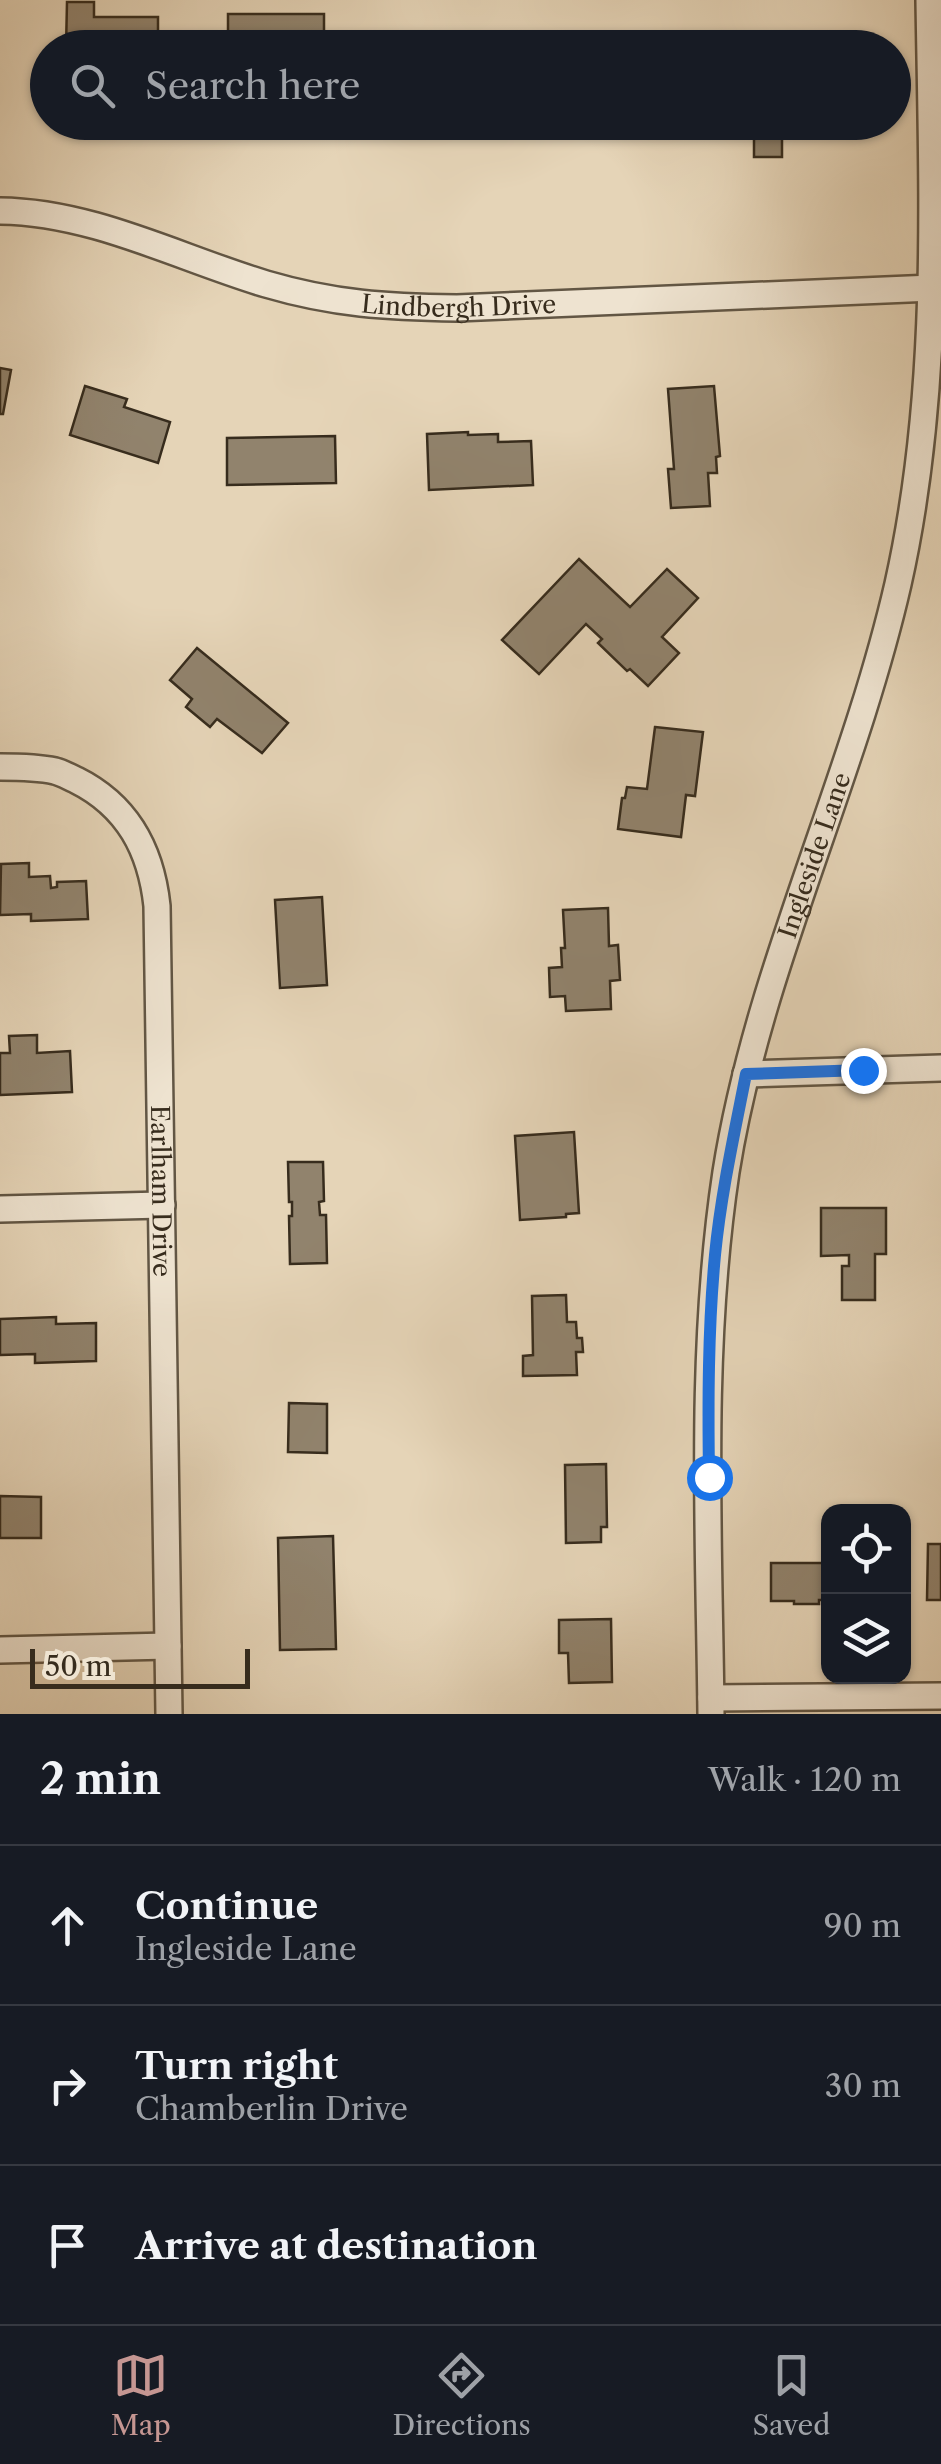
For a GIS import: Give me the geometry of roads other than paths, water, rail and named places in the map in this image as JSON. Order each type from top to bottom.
[{"type":"street","name":"Ingleside Lane","points":[[711,1706],[710,1320],[727,1168],[746,1074],[777,963],[878,663],[930,464],[929,0]]},
{"type":"street","name":"Lindbergh Drive","points":[[0,211],[68,218],[265,284],[319,298],[387,307],[456,308],[932,288]]},
{"type":"street","name":"Earlham Drive","points":[[0,767],[59,772],[95,790],[116,807],[140,840],[154,878],[169,1714]]},
{"type":"street","points":[[746,1074],[941,1068]]},
{"type":"street","points":[[0,1209],[162,1204]]},
{"type":"street","points":[[0,1650],[168,1646]]},
{"type":"street","points":[[711,1706],[941,1696]]}]
